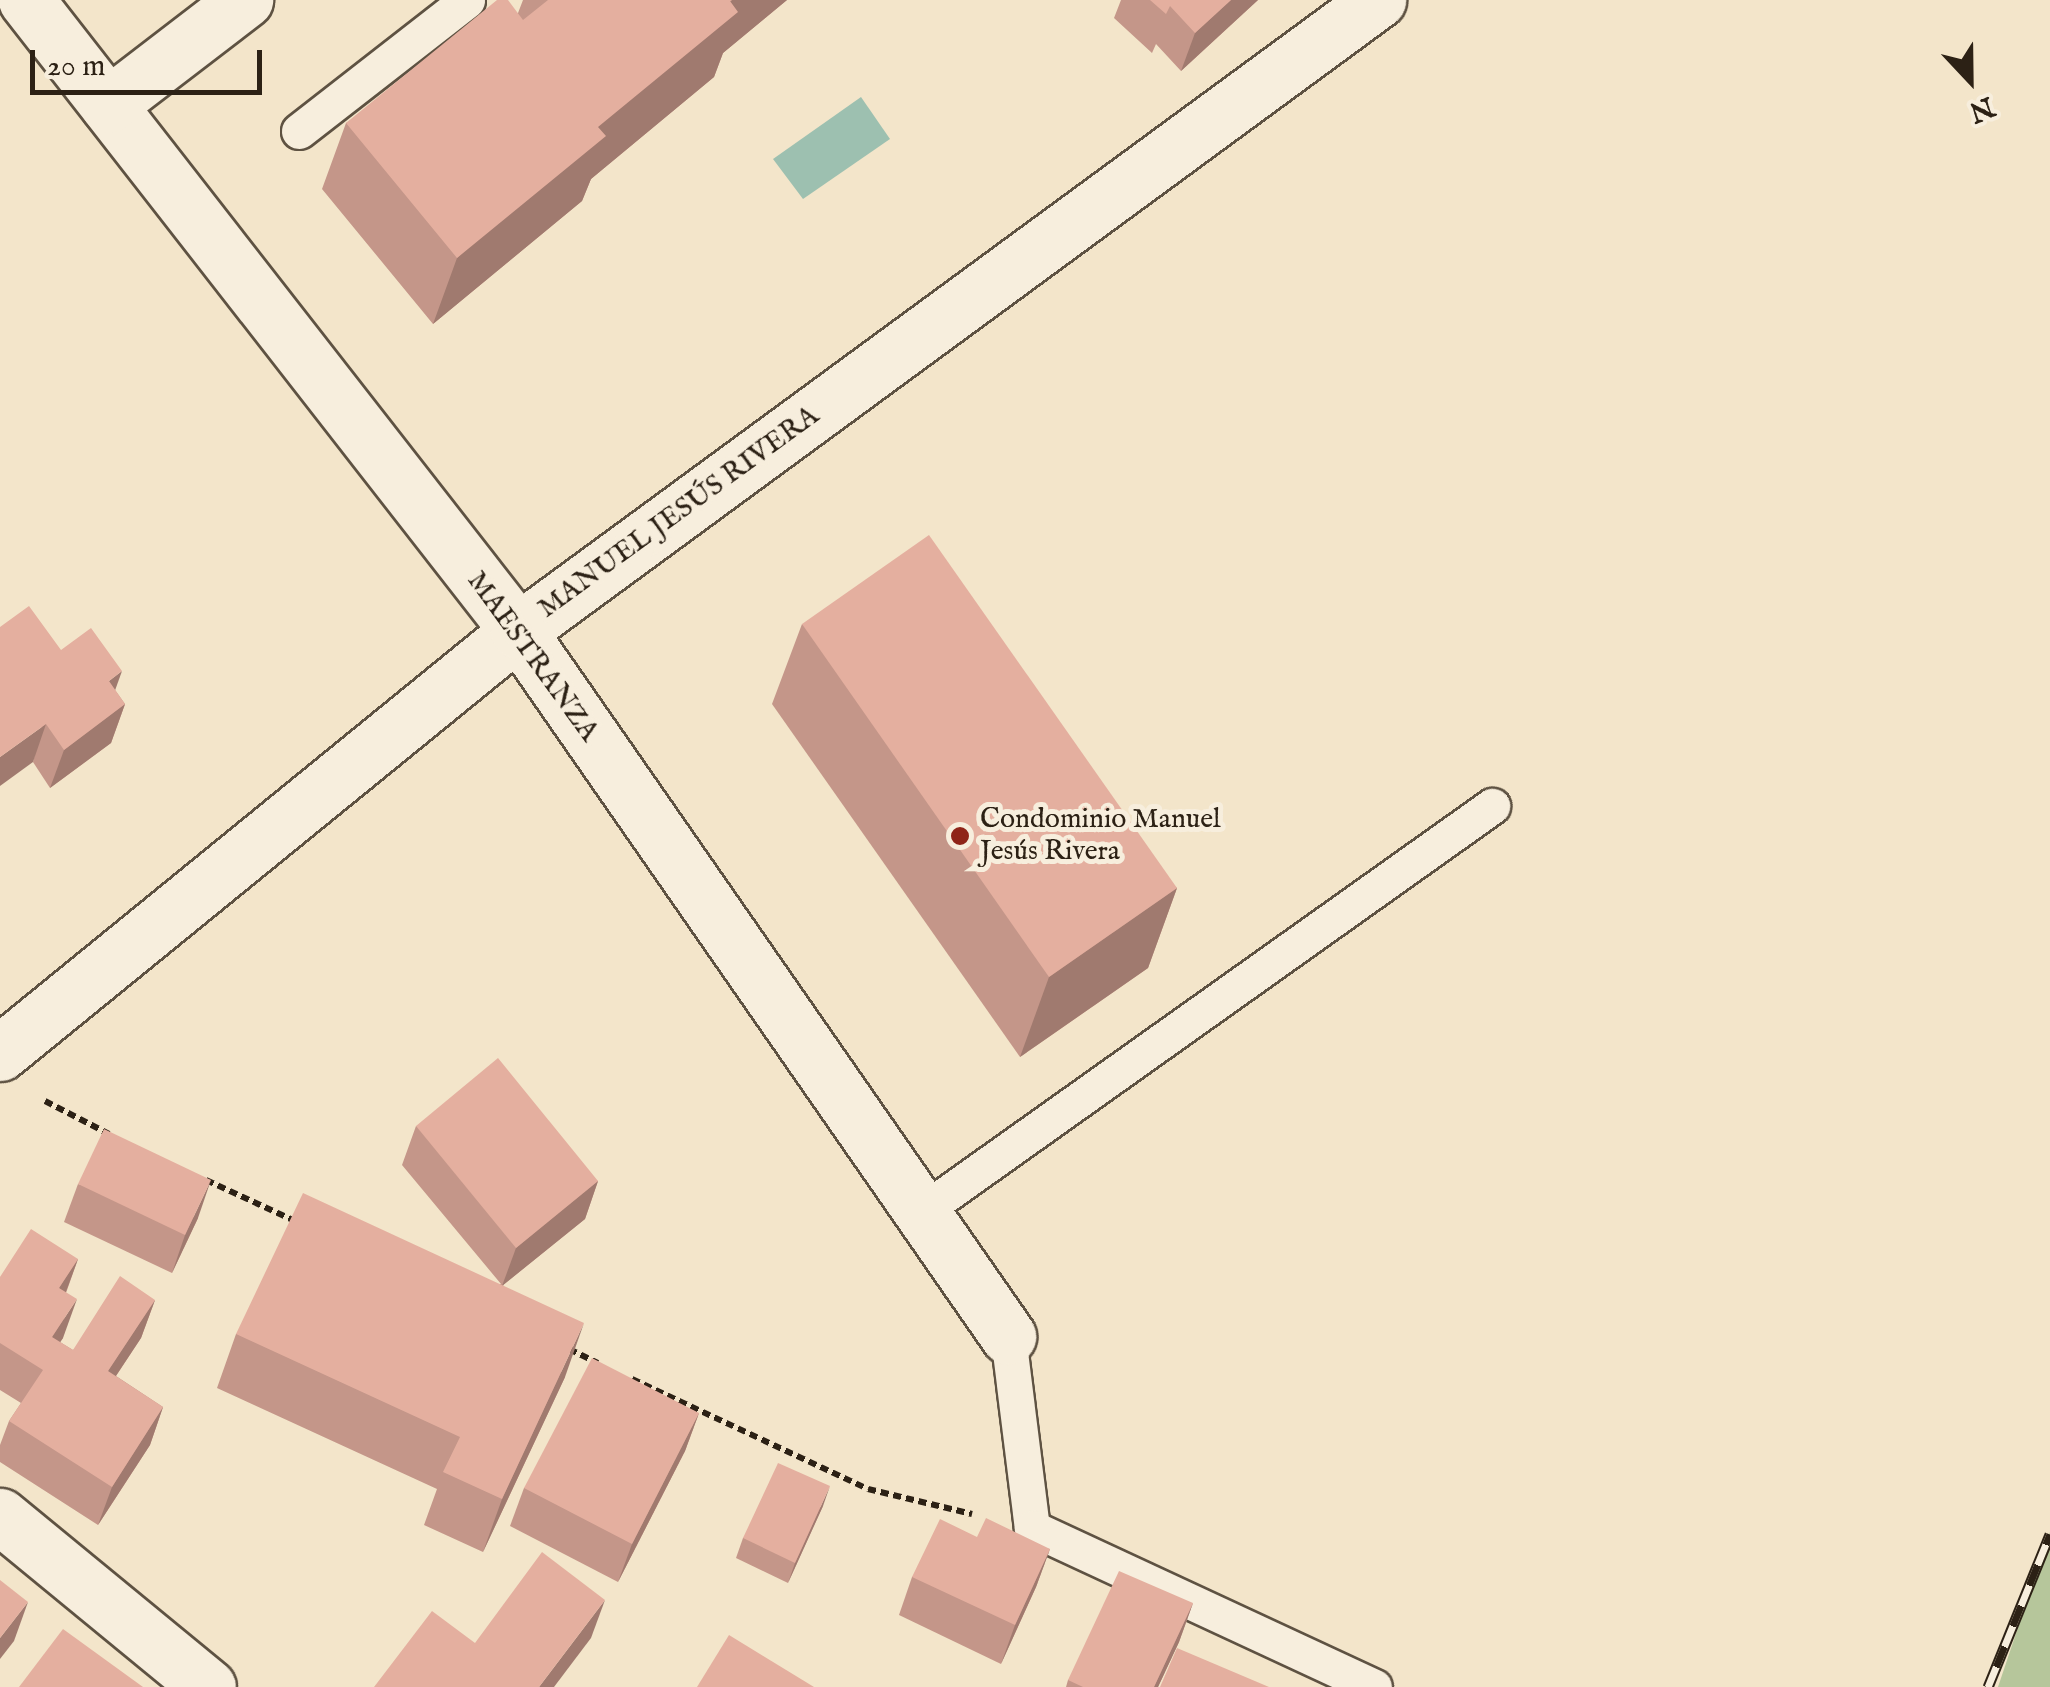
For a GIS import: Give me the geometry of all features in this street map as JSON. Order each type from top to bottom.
[{"type":"street","name":"MAESTRANZA","points":[[26,0],[518,631],[1008,1336]]},
{"type":"street","points":[[108,105],[245,0]]},
{"type":"street","name":"MANUEL JESÚS RIVERA","points":[[15,1072],[518,631],[1378,0]]},
{"type":"street","points":[[0,1516],[208,1687]]},
{"type":"lane","points":[[299,130],[467,0]]},
{"type":"lane","points":[[921,1212],[1492,806]]},
{"type":"lane","points":[[1008,1336],[1032,1528],[1374,1687]]},
{"type":"path","points":[[15,1072],[113,1136]]},
{"type":"path","points":[[203,1178],[311,1229]]},
{"type":"path","points":[[562,1346],[868,1489],[1032,1528]]},
{"type":"shaded area","points":[[861,97],[890,139],[803,199],[773,159]]},
{"type":"shaded area","points":[[2050,1532],[2050,1687],[1998,1687]]},
{"type":"building","points":[[497,0],[508,0],[523,20],[548,0],[732,0],[738,12],[598,127],[606,136],[457,258],[346,123]]},
{"type":"building","points":[[1150,0],[1231,0],[1195,33],[1170,6],[1166,14]]},
{"type":"building","points":[[929,535],[1177,888],[1049,977],[802,624]]},
{"type":"building","points":[[29,606],[61,650],[91,628],[122,671],[109,681],[125,704],[64,750],[46,724],[0,757],[0,627]]},
{"type":"building","points":[[498,1058],[598,1181],[516,1248],[416,1126]]},
{"type":"building","points":[[104,1129],[211,1180],[185,1235],[78,1184]]},
{"type":"building","points":[[303,1193],[584,1323],[502,1499],[443,1472],[460,1437],[236,1334]]},
{"type":"building","points":[[31,1229],[78,1259],[59,1288],[77,1299],[52,1337],[73,1350],[120,1276],[155,1300],[108,1371],[163,1407],[112,1487],[9,1421],[43,1370],[0,1343],[0,1277]]},
{"type":"building","points":[[592,1358],[699,1413],[632,1544],[524,1488]]},
{"type":"building","points":[[778,1463],[830,1486],[795,1563],[743,1538]]},
{"type":"building","points":[[986,1518],[1050,1549],[1015,1625],[912,1577],[940,1519],[977,1537]]},
{"type":"building","points":[[542,1552],[605,1600],[539,1687],[374,1687],[432,1611],[475,1643]]},
{"type":"building","points":[[1119,1571],[1193,1603],[1154,1687],[1083,1687],[1068,1680]]},
{"type":"building","points":[[0,1580],[28,1602],[0,1638]]},
{"type":"building","points":[[63,1629],[143,1687],[19,1687]]},
{"type":"building","points":[[729,1635],[814,1687],[697,1687]]},
{"type":"building","points":[[1177,1648],[1269,1687],[1160,1687]]},
{"type":"railway","points":[[1988,1687],[2050,1534]]},
{"type":"place","name":"Condominio Manuel Jesús Rivera","points":[[960,836]]}]
